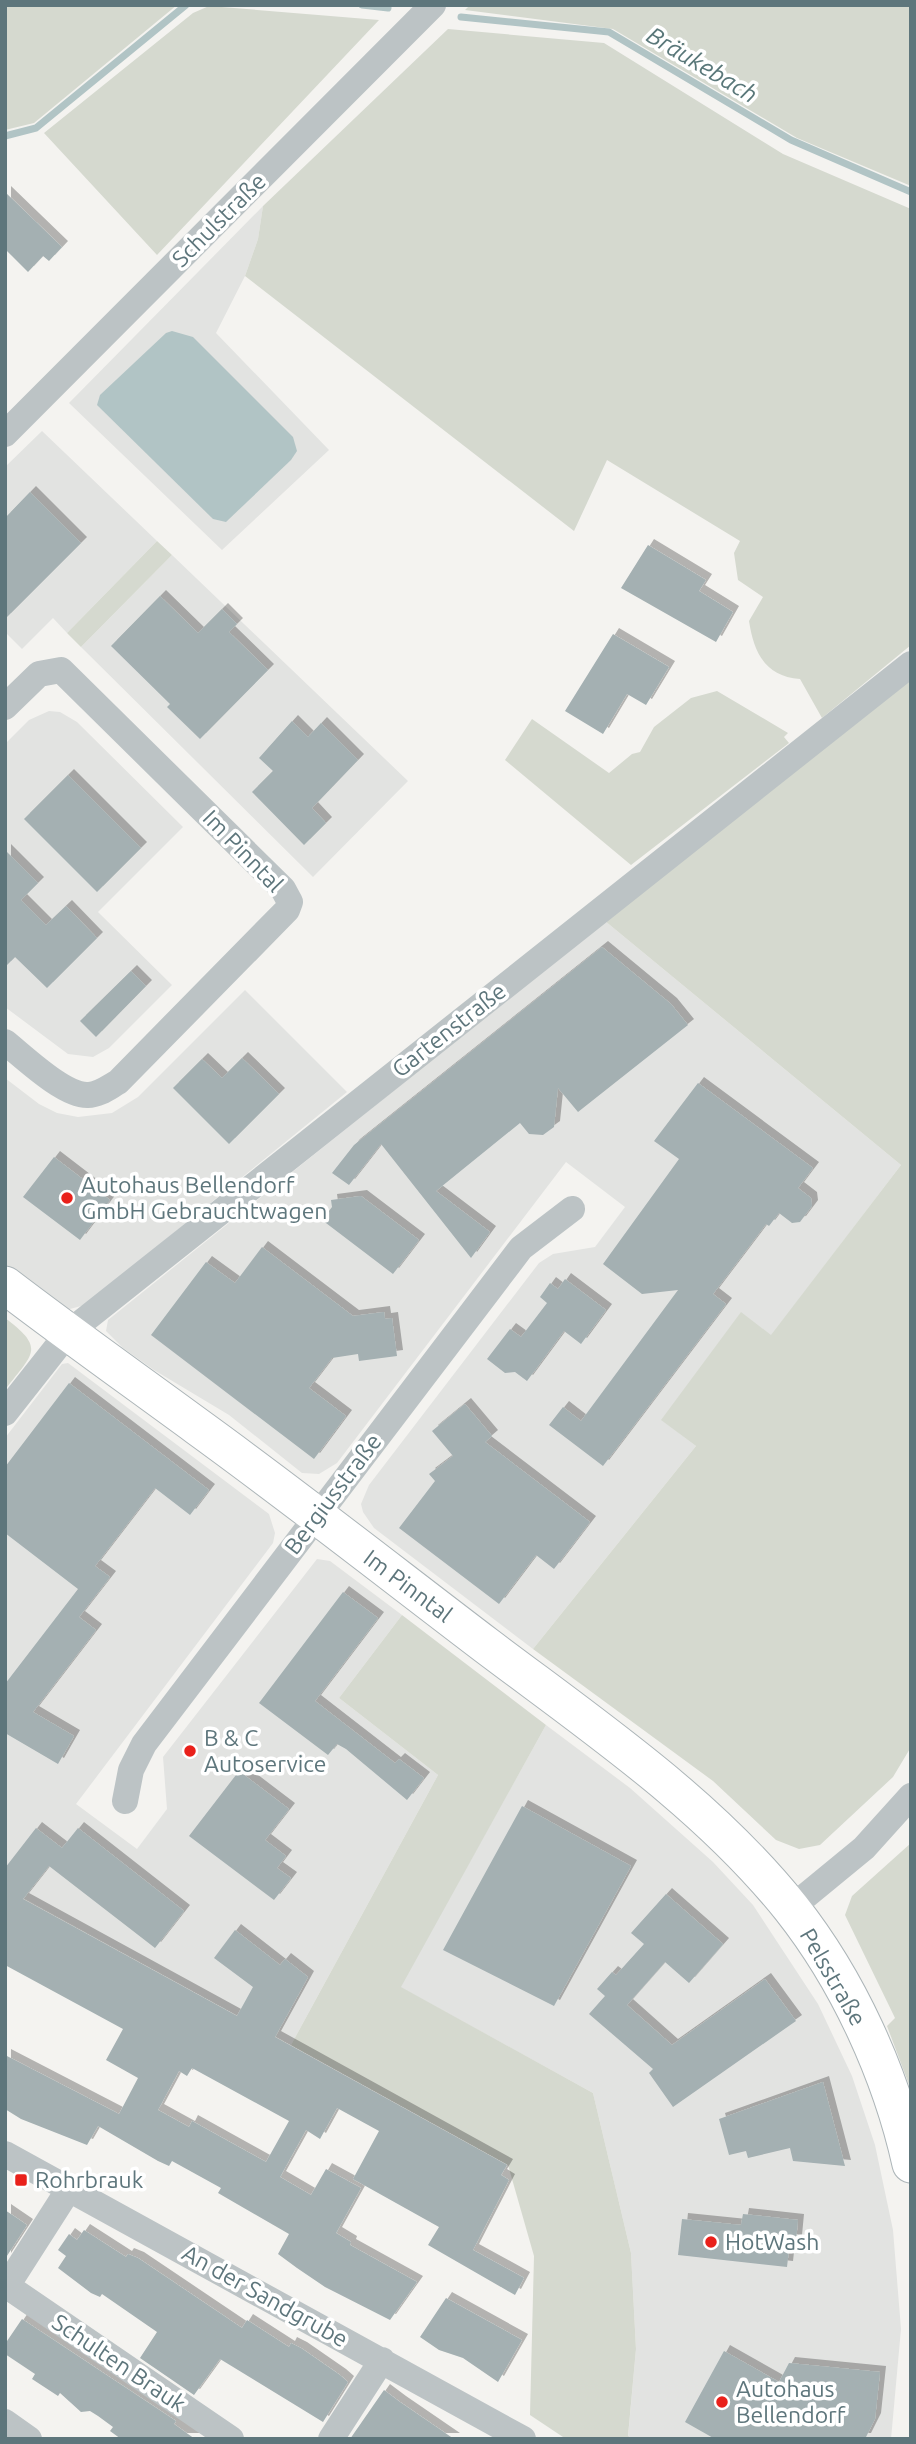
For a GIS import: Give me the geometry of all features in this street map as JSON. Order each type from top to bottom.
[{"type":"main road","name":"Im Pinntal","points":[[5,1285],[316,1516],[683,1798],[729,1840],[791,1908]]},
{"type":"main road","name":"Pelsstraße","points":[[791,1908],[839,1980],[862,2026],[905,2138],[911,2164]]},
{"type":"street","name":"Schulstraße","points":[[5,434],[433,5]]},
{"type":"street","name":"Gartenstraße","points":[[5,1413],[68,1333],[911,664]]},
{"type":"street","name":"Im Pinntal","points":[[5,707],[39,674],[61,670],[283,888],[290,902],[287,911],[137,1063],[118,1082],[103,1091],[90,1096],[65,1089],[5,1042]]},
{"type":"street","name":"Bergiusstraße","points":[[125,1801],[131,1770],[144,1744],[316,1516],[521,1248],[572,1209]]},
{"type":"street","name":"Pelsstraße","points":[[791,1908],[864,1848],[911,1796]]},
{"type":"street","name":"An der Sandgrube","points":[[5,2154],[523,2439]]},
{"type":"street","points":[[6,2288],[69,2189]]},
{"type":"street","name":"Schulten Brauk","points":[[6,2288],[231,2439]]},
{"type":"street","points":[[331,2439],[382,2360]]},
{"type":"street","points":[[5,2423],[29,2439]]},
{"type":"shaded area","points":[[5,5],[177,5],[34,123],[5,130]]},
{"type":"shaded area","points":[[470,5],[911,5],[911,186],[797,138],[613,29],[465,10]]},
{"type":"shaded area","points":[[209,6],[379,20],[157,255],[44,133],[193,13]]},
{"type":"shaded area","points":[[448,29],[604,43],[783,154],[911,209],[911,645],[822,718],[800,679],[778,673],[763,661],[758,653],[749,621],[763,597],[738,580],[734,553],[740,541],[607,460],[574,531],[245,276],[258,239],[263,206]]},
{"type":"shaded area","points":[[263,206],[258,239],[245,276],[216,333],[329,450],[222,550],[69,403]]},
{"type":"shaded area","points":[[172,331],[193,337],[293,437],[297,451],[291,460],[226,522],[213,519],[97,405],[100,395],[166,333]]},
{"type":"shaded area","points":[[42,431],[157,541],[67,633],[53,618],[22,649],[5,632],[5,467]]},
{"type":"shaded area","points":[[157,541],[172,555],[81,647],[67,633]]},
{"type":"shaded area","points":[[172,555],[408,781],[313,877],[81,647]]},
{"type":"shaded area","points":[[911,673],[911,1747],[893,1777],[820,1845],[799,1849],[776,1840],[713,1781],[533,1649],[696,1446],[661,1420],[741,1312],[771,1335],[901,1165],[605,921]]},
{"type":"shaded area","points":[[717,691],[788,733],[784,737],[789,743],[631,865],[505,760],[532,719],[609,773],[632,754],[640,752],[654,727],[691,698]]},
{"type":"shaded area","points":[[49,711],[60,712],[77,722],[183,827],[98,912],[172,985],[109,1048],[93,1057],[68,1054],[5,1007],[5,744],[29,720]]},
{"type":"shaded area","points":[[605,921],[901,1165],[771,1336],[741,1313],[662,1420],[696,1446],[533,1649],[374,1528],[361,1504],[369,1485],[539,1263],[553,1254],[595,1247],[625,1207],[566,1162],[337,1463],[319,1474],[302,1473],[229,1415],[154,1370],[123,1348],[106,1331],[108,1320]]},
{"type":"shaded area","points":[[245,990],[347,1092],[85,1305],[66,1310],[51,1302],[5,1266],[5,1078],[39,1104],[57,1113],[78,1117],[112,1113],[138,1097]]},
{"type":"shaded area","points":[[5,1318],[27,1337],[31,1352],[5,1390]]},
{"type":"shaded area","points":[[68,1363],[269,1514],[275,1533],[273,1543],[76,1804],[137,1849],[167,1809],[163,1757],[317,1559],[330,1561],[402,1615],[339,1698],[438,1775],[291,2045],[5,1888],[5,1438],[62,1364]]},
{"type":"shaded area","points":[[402,1615],[546,1725],[401,1987],[593,2093],[631,2253],[636,2349],[628,2436],[632,2439],[566,2439],[530,2415],[534,2256],[508,2165],[291,2045],[438,1775],[339,1698]]},
{"type":"shaded area","points":[[546,1725],[630,1788],[713,1862],[753,1905],[818,2004],[852,2076],[875,2145],[893,2230],[901,2329],[891,2439],[628,2437],[636,2349],[631,2253],[593,2093],[400,1987]]},
{"type":"shaded area","points":[[911,1843],[911,2090],[887,2026],[895,2018],[845,1915],[852,1896]]},
{"type":"building","points":[[5,192],[62,247],[49,261],[43,256],[28,272],[5,249]]},
{"type":"building","points":[[30,492],[81,543],[5,619],[5,518]]},
{"type":"building","points":[[648,545],[706,580],[699,591],[733,612],[716,642],[621,588]]},
{"type":"building","points":[[160,596],[198,633],[222,609],[237,624],[229,632],[268,670],[200,739],[167,707],[170,704],[111,646]]},
{"type":"building","points":[[613,634],[669,667],[646,705],[627,694],[603,734],[565,711]]},
{"type":"building","points":[[292,721],[308,737],[321,723],[358,760],[312,808],[326,823],[304,845],[252,792],[273,771],[259,758]]},
{"type":"building","points":[[68,775],[141,848],[97,892],[24,819]]},
{"type":"building","points":[[5,850],[38,883],[21,900],[46,925],[66,906],[97,938],[47,988],[15,957],[5,967]]},
{"type":"building","points":[[602,947],[671,1004],[688,1025],[578,1112],[558,1088],[554,1127],[543,1135],[529,1134],[520,1123],[436,1191],[490,1232],[471,1258],[381,1144],[349,1185],[332,1173],[354,1145]]},
{"type":"building","points":[[131,971],[146,986],[96,1037],[80,1021]]},
{"type":"building","points":[[242,1058],[279,1094],[229,1144],[173,1088],[202,1059],[222,1078]]},
{"type":"building","points":[[698,1083],[813,1168],[798,1188],[811,1198],[812,1206],[800,1222],[792,1223],[779,1213],[769,1226],[766,1224],[713,1294],[726,1304],[603,1466],[549,1425],[563,1407],[581,1421],[678,1290],[642,1294],[603,1264],[679,1159],[654,1141]]},
{"type":"building","name":"Autohaus Bellendorf GmbH Gebrauchtwagen","points":[[54,1157],[110,1200],[80,1240],[23,1197]]},
{"type":"building","points":[[361,1196],[419,1240],[393,1274],[322,1220],[332,1207],[331,1200]]},
{"type":"building","points":[[262,1247],[353,1316],[384,1312],[385,1319],[392,1318],[397,1356],[359,1361],[358,1354],[332,1358],[309,1388],[346,1416],[314,1459],[151,1335],[206,1262],[235,1283]]},
{"type":"building","points":[[565,1279],[606,1310],[581,1344],[564,1331],[527,1381],[515,1372],[505,1373],[487,1359],[510,1329],[521,1337],[547,1303],[540,1297],[550,1283],[558,1289]]},
{"type":"building","points":[[69,1383],[209,1490],[190,1515],[155,1488],[95,1566],[110,1577],[79,1617],[96,1630],[33,1712],[74,1736],[58,1764],[5,1733],[5,1684],[78,1589],[5,1533],[5,1467]]},
{"type":"building","points":[[465,1404],[492,1436],[485,1442],[590,1522],[554,1569],[536,1555],[499,1604],[399,1528],[435,1481],[429,1474],[453,1456],[432,1431]]},
{"type":"building","points":[[343,1592],[378,1618],[315,1701],[395,1763],[399,1759],[424,1778],[407,1800],[346,1749],[337,1744],[328,1755],[259,1703]]},
{"type":"building","points":[[239,1771],[289,1809],[265,1840],[286,1856],[277,1868],[291,1878],[274,1900],[189,1836]]},
{"type":"building","points":[[522,1806],[631,1866],[554,2006],[443,1950]]},
{"type":"building","points":[[36,1828],[62,1848],[78,1828],[184,1911],[155,1948],[49,1866],[23,1899],[237,2016],[253,1987],[214,1958],[235,1930],[280,1965],[285,1959],[308,1977],[275,2037],[507,2165],[501,2175],[509,2180],[473,2250],[524,2278],[515,2295],[428,2245],[439,2227],[353,2179],[379,2131],[337,2108],[320,2139],[306,2130],[280,2177],[311,2195],[326,2169],[361,2188],[336,2233],[351,2242],[350,2245],[417,2282],[390,2320],[325,2287],[297,2268],[278,2254],[289,2234],[218,2193],[221,2188],[172,2161],[169,2166],[158,2161],[98,2126],[87,2145],[21,2119],[5,2109],[5,2055],[119,2114],[138,2078],[106,2060],[123,2029],[5,1965],[5,1868]],"holes":[[[192,2068],[289,2121],[266,2162],[192,2121],[189,2127],[158,2110],[179,2071],[187,2076]]]},
{"type":"building","points":[[666,1894],[723,1944],[689,1983],[665,1962],[627,2005],[672,2045],[765,1979],[796,2021],[673,2107],[649,2073],[653,2069],[589,2014],[605,1996],[597,1989],[612,1972],[616,1975],[644,1944],[631,1933]]},
{"type":"building","points":[[823,2082],[845,2166],[793,2161],[790,2148],[748,2158],[746,2151],[729,2155],[719,2119]]},
{"type":"building","points":[[5,2210],[27,2225],[5,2259]]},
{"type":"building","points":[[743,2214],[798,2220],[796,2241],[790,2240],[787,2267],[678,2255],[682,2219],[741,2225]]},
{"type":"building","points":[[84,2230],[126,2257],[128,2254],[138,2258],[242,2328],[247,2320],[289,2347],[291,2343],[301,2348],[340,2375],[348,2382],[323,2422],[220,2359],[194,2395],[140,2358],[157,2332],[102,2294],[100,2297],[91,2293],[58,2268],[66,2256],[58,2250],[69,2234],[77,2240]]},
{"type":"building","points":[[446,2298],[522,2340],[498,2382],[463,2358],[439,2350],[420,2337]]},
{"type":"building","points":[[22,2319],[176,2421],[174,2424],[195,2439],[121,2439],[110,2431],[113,2427],[98,2416],[90,2411],[81,2412],[60,2393],[58,2396],[32,2379],[35,2374],[5,2354],[5,2344]]},
{"type":"building","points":[[724,2351],[779,2382],[789,2363],[880,2372],[875,2419],[865,2439],[715,2439],[685,2422]]},
{"type":"building","points":[[384,2390],[400,2402],[454,2439],[350,2439]]},
{"type":"waterway","name":"Bräukebach","points":[[5,136],[36,128],[186,5]]},
{"type":"waterway","name":"Bräukebach","points":[[362,5],[388,8]]},
{"type":"waterway","name":"Bräukebach","points":[[461,17],[609,32],[791,140],[911,192]]},
{"type":"place","name":"Autohaus Bellendorf GmbH Gebrauchtwagen","points":[[67,1198]]},
{"type":"place","name":"B & C Autoservice","points":[[190,1751]]},
{"type":"place","name":"Rohrbrauk","points":[[21,2180]]},
{"type":"place","name":"HotWash","points":[[711,2242]]},
{"type":"place","name":"Autohaus Bellendorf","points":[[722,2402]]}]
